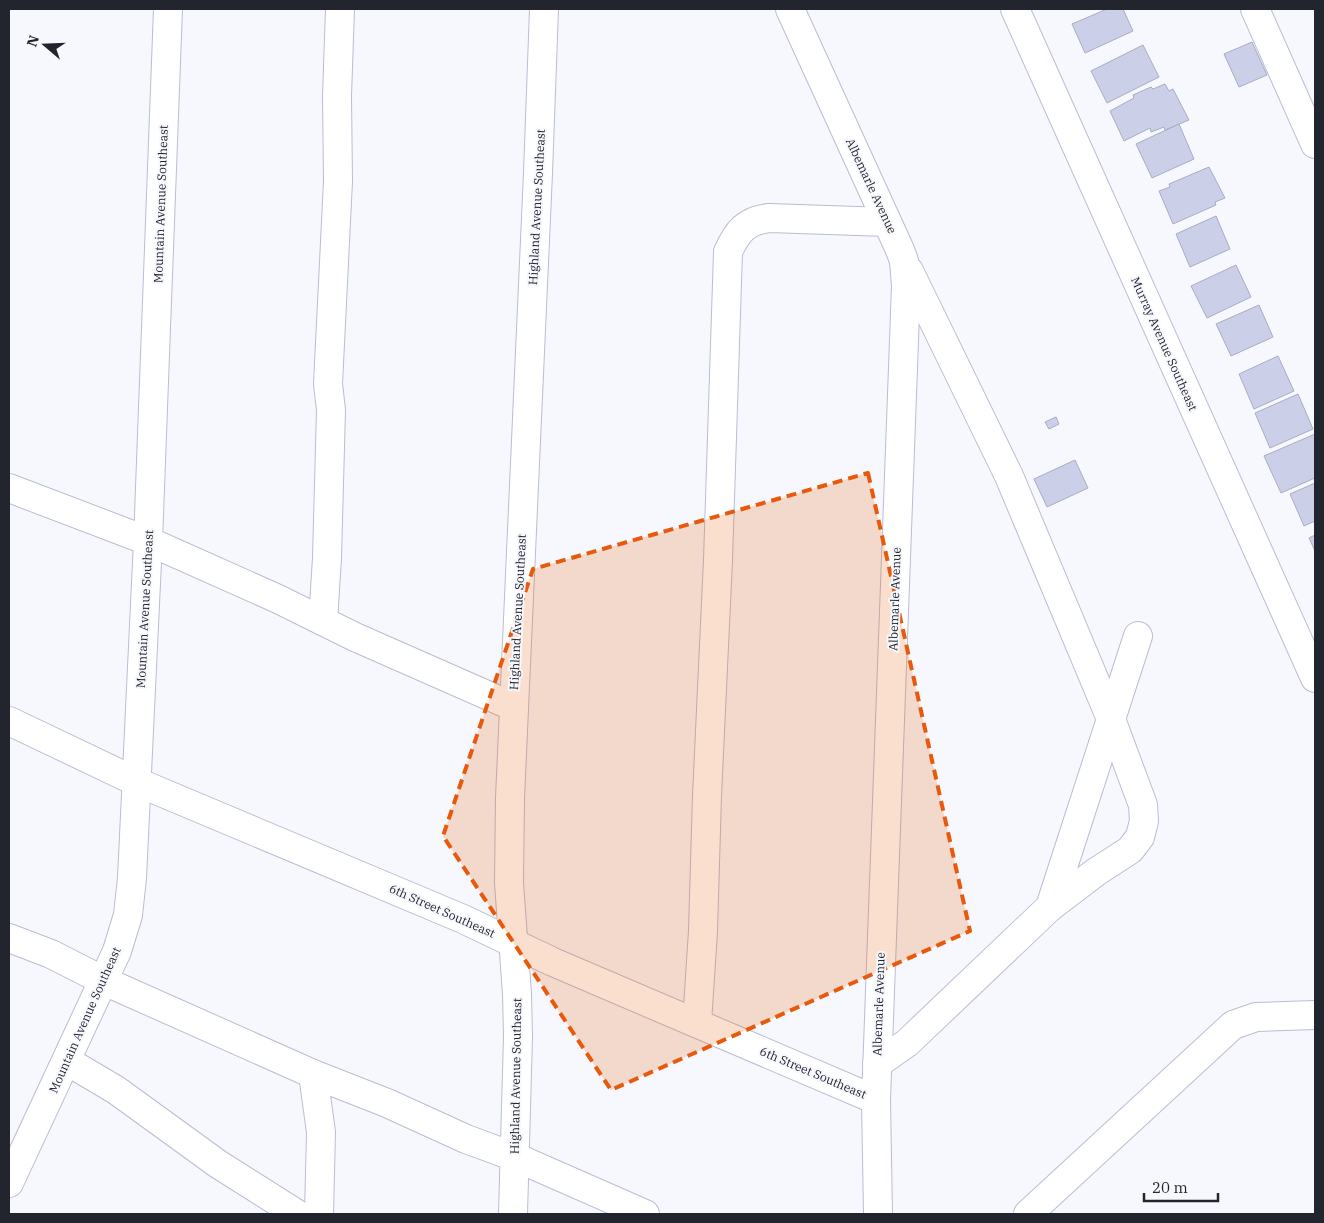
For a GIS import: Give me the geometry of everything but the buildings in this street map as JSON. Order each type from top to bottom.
[{"type":"street","name":"Mountain Avenue Southeast","points":[[9,1184],[104,981],[117,951],[128,915],[132,878],[148,541],[168,9]]},
{"type":"street","points":[[323,621],[327,558],[331,410],[328,384],[338,181],[337,96],[340,9]]},
{"type":"street","name":"Highland Avenue Southeast","points":[[513,1214],[518,1037],[517,994],[509,883],[514,706],[544,9]]},
{"type":"street","name":"Albemarle Avenue","points":[[790,9],[904,261],[906,296],[876,1100],[878,1214]]},
{"type":"street","name":"Murray Avenue Southeast","points":[[1014,9],[1315,678]]},
{"type":"street","points":[[1255,9],[1315,144]]},
{"type":"street","points":[[697,1023],[703,931],[728,252],[734,238],[745,226],[769,218],[887,222]]},
{"type":"street","points":[[877,1064],[907,1043],[1050,907],[1096,872],[1130,850],[1140,837],[1144,821],[1143,805],[1111,719],[1009,476],[904,261]]},
{"type":"street","points":[[9,488],[148,541],[514,706]]},
{"type":"street","points":[[1050,907],[1138,636]]},
{"type":"street","name":"6th Street Southeast","points":[[9,721],[137,782],[454,915],[553,962],[876,1100]]},
{"type":"street","points":[[9,938],[51,954],[104,981],[313,1074],[387,1103],[466,1139],[515,1157],[644,1214]]},
{"type":"street","points":[[1028,1214],[1233,1025],[1256,1017],[1315,1015]]},
{"type":"street","points":[[67,1061],[116,1090],[218,1164],[297,1214]]},
{"type":"street","points":[[313,1074],[321,1132],[319,1214]]},
{"type":"highlighted area","points":[[868,473],[970,931],[611,1090],[443,836],[533,569]]}]
